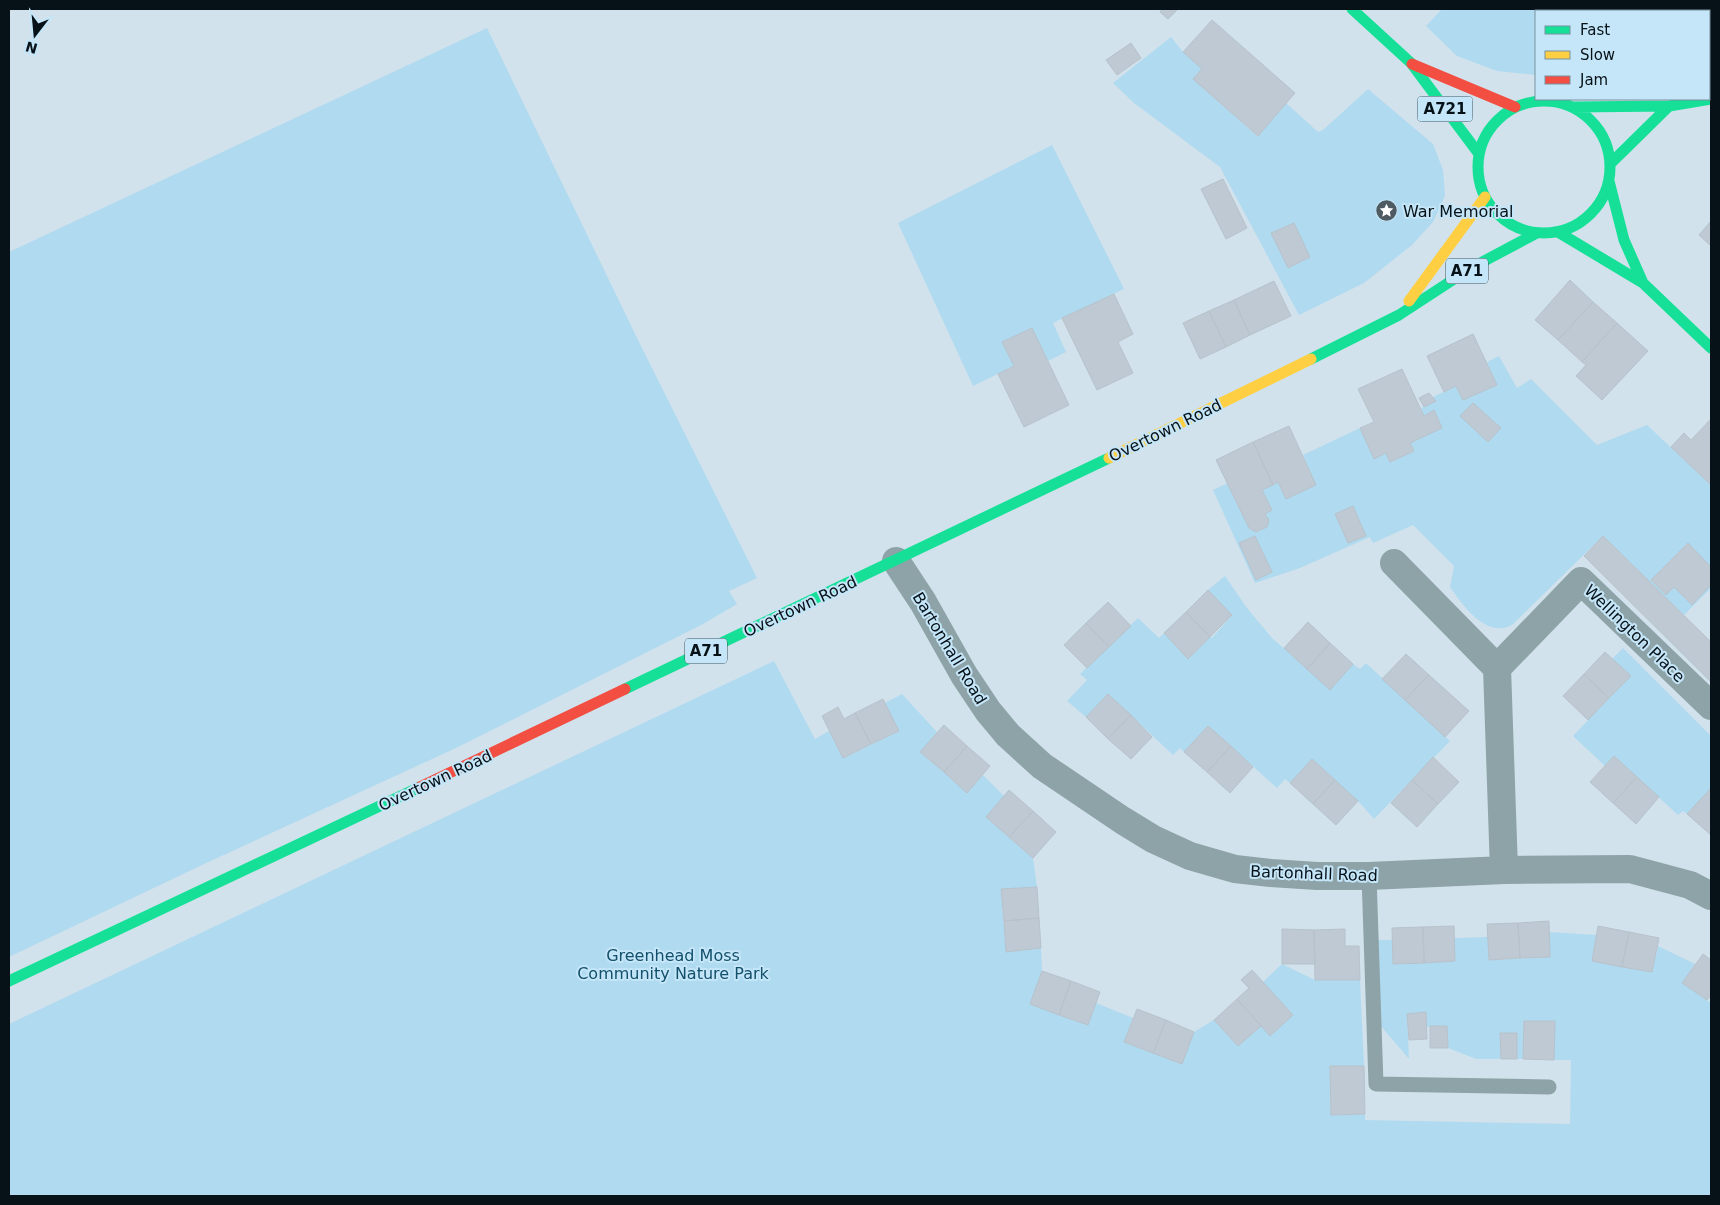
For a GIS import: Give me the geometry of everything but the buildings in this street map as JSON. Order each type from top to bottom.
[{"type":"main road","name":"A721","points":[[1352,9],[1411,64],[1479,154]]},
{"type":"main road","name":"A721","points":[[1411,64],[1515,107]]},
{"type":"main road","points":[[1573,108],[1669,106],[1705,100]]},
{"type":"main road","points":[[1534,102],[1554,102],[1573,108],[1588,118],[1599,131],[1607,147],[1610,164],[1609,181],[1603,197],[1594,211],[1578,224],[1558,232],[1536,232],[1516,227],[1498,214],[1485,197],[1478,176],[1479,154],[1487,134],[1499,119],[1515,107],[1534,102]]},
{"type":"main road","points":[[1610,164],[1669,106]]},
{"type":"main road","points":[[1609,181],[1624,240],[1643,283]]},
{"type":"main road","name":"Overtown Road","points":[[1399,315],[1485,197]]},
{"type":"main road","name":"Overtown Road","points":[[9,981],[896,561],[1150,438],[1399,315],[1472,268],[1536,232]]},
{"type":"main road","points":[[1558,232],[1643,283],[1711,348]]},
{"type":"street","name":"Bartonhall Road","points":[[896,561],[923,602],[964,675],[988,711],[1008,735],[1042,766],[1122,820],[1153,839],[1190,856],[1235,869],[1318,876],[1369,876],[1504,870],[1630,869],[1690,886],[1711,896]]},
{"type":"street","points":[[1394,563],[1497,668],[1504,870]]},
{"type":"street","name":"Wellington Place","points":[[1497,668],[1581,581],[1711,706]]},
{"type":"lane","points":[[1369,876],[1376,1084],[1549,1087]]},
{"type":"green space","points":[[1442,9],[1711,9],[1711,67],[1710,10],[1535,10],[1535,75],[1497,71],[1457,56],[1426,26]]},
{"type":"green space","points":[[487,28],[639,342],[757,578],[729,591],[737,604],[703,624],[456,748],[202,865],[9,957],[9,252]]},
{"type":"green space","points":[[1171,37],[1183,52],[1202,69],[1193,79],[1257,136],[1286,103],[1318,132],[1323,130],[1368,89],[1433,144],[1443,170],[1445,196],[1433,222],[1412,245],[1364,283],[1299,315],[1220,167],[1134,103],[1113,83]]},
{"type":"green space","points":[[1052,145],[1124,289],[1053,323],[1066,352],[1048,361],[1032,328],[1003,342],[1014,366],[973,386],[898,223]]},
{"type":"green space","points":[[1499,356],[1517,388],[1531,379],[1597,445],[1647,425],[1711,485],[1711,588],[1684,615],[1603,536],[1512,625],[1503,628],[1494,628],[1485,624],[1476,618],[1462,603],[1450,587],[1454,566],[1413,525],[1373,543],[1370,537],[1300,568],[1255,583],[1213,490],[1228,483],[1249,528],[1257,532],[1267,527],[1269,520],[1265,514],[1272,510],[1262,490],[1278,482],[1286,499],[1316,485],[1303,455],[1360,428],[1374,459],[1386,453],[1391,462],[1414,451],[1410,443],[1442,428],[1434,411],[1424,416],[1421,408],[1436,401],[1433,397],[1456,386],[1463,400],[1497,385],[1487,362]]},
{"type":"green space","points":[[1225,576],[1247,608],[1272,638],[1330,689],[1353,664],[1360,669],[1366,663],[1450,741],[1374,819],[1358,801],[1312,759],[1290,783],[1285,779],[1277,788],[1208,726],[1184,752],[1180,748],[1173,755],[1108,694],[1086,717],[1067,701],[1087,680],[1080,674],[1138,618],[1159,638],[1164,633],[1188,658],[1210,637],[1212,638],[1232,615],[1208,590]]},
{"type":"green space","points":[[1623,648],[1711,736],[1711,788],[1687,814],[1683,811],[1678,815],[1614,756],[1605,766],[1573,736],[1630,676],[1612,659]]},
{"type":"green space","name":"Greenhead Moss Community Nature Park","points":[[774,661],[815,739],[829,731],[843,758],[899,731],[885,703],[902,694],[937,732],[921,752],[967,792],[983,775],[1004,796],[986,817],[1033,858],[1037,887],[1001,890],[1006,951],[1041,948],[1042,971],[1030,1004],[1087,1025],[1096,1003],[1133,1018],[1124,1042],[1181,1064],[1194,1032],[1214,1020],[1238,1046],[1261,1026],[1270,1036],[1263,982],[1282,964],[1315,980],[1360,980],[1364,1066],[1330,1066],[1331,1115],[1365,1114],[1365,1120],[1570,1124],[1571,1060],[1554,1060],[1554,1021],[1524,1021],[1523,1059],[1517,1059],[1517,1034],[1501,1033],[1501,1059],[1476,1059],[1448,1048],[1447,1026],[1427,1027],[1426,1013],[1407,1014],[1409,1059],[1380,1025],[1378,940],[1392,940],[1393,963],[1455,961],[1454,938],[1488,937],[1489,960],[1550,957],[1549,932],[1597,935],[1592,961],[1652,972],[1658,946],[1695,964],[1682,983],[1711,1003],[1711,1196],[9,1196],[9,1024]]},
{"type":"traffic: fast","points":[[1352,9],[1411,63],[1479,154]]},
{"type":"traffic: fast","points":[[1573,107],[1669,106],[1705,100]]},
{"type":"traffic: fast","points":[[1544,101],[1569,106],[1580,112],[1590,121],[1599,131],[1605,142],[1610,167],[1605,192],[1599,203],[1590,213],[1580,222],[1569,228],[1544,233],[1519,228],[1508,222],[1498,213],[1489,203],[1483,192],[1478,167],[1483,142],[1489,131],[1498,121],[1508,112],[1519,106],[1544,101]]},
{"type":"traffic: fast","points":[[1610,164],[1669,106]]},
{"type":"traffic: fast","points":[[1609,181],[1624,240],[1643,283]]},
{"type":"traffic: fast","points":[[1558,232],[1643,283],[1711,348]]},
{"type":"traffic: fast","points":[[1311,359],[1399,315],[1471,268],[1537,233]]},
{"type":"traffic: fast","points":[[625,689],[1109,458]]},
{"type":"traffic: fast","points":[[9,981],[420,787]]},
{"type":"traffic: slow","points":[[1409,301],[1485,197]]},
{"type":"traffic: slow","points":[[1109,458],[1311,359]]},
{"type":"traffic: jam","points":[[1412,64],[1515,107]]},
{"type":"traffic: jam","points":[[420,787],[625,689]]},
{"type":"place","name":"War Memorial","points":[[1387,211]]}]
